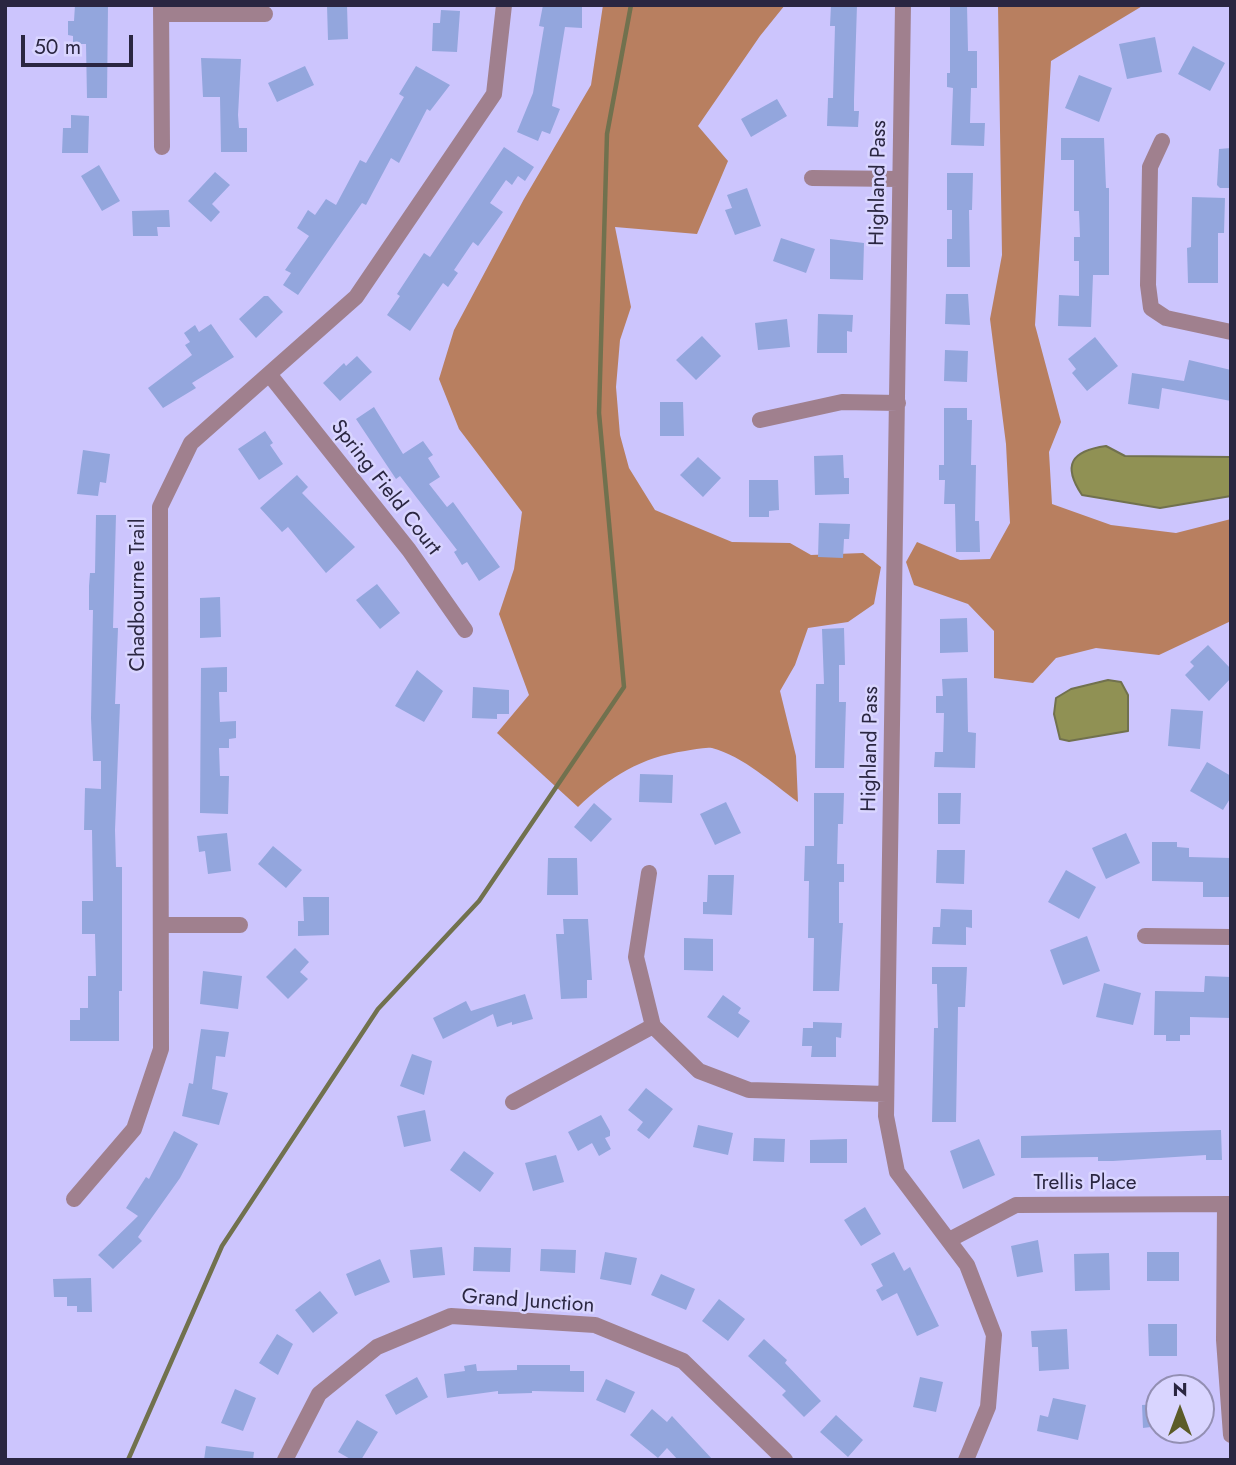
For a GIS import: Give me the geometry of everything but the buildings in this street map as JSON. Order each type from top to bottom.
[{"type":"street","name":"Chadbourne Trail","points":[[74,1199],[134,1129],[161,1049],[160,507],[191,443],[356,297],[494,94],[504,5]]},
{"type":"street","name":"Highland Pass","points":[[903,5],[886,1116],[897,1172],[967,1265],[994,1335],[988,1408],[966,1460]]},
{"type":"street","points":[[162,147],[161,10],[265,14]]},
{"type":"street","points":[[1162,141],[1150,167],[1148,285],[1151,308],[1166,318],[1231,332]]},
{"type":"street","points":[[812,178],[899,179]]},
{"type":"street","name":"Spring Field Court","points":[[269,374],[409,550],[464,630]]},
{"type":"street","points":[[760,420],[842,402],[898,403]]},
{"type":"street","points":[[649,873],[636,957],[653,1026],[699,1071],[749,1090],[886,1094]]},
{"type":"street","points":[[160,925],[240,925]]},
{"type":"street","points":[[1145,936],[1231,937]]},
{"type":"street","points":[[513,1102],[653,1026]]},
{"type":"street","points":[[1228,1204],[1224,1340],[1231,1435]]},
{"type":"street","name":"Trellis Place","points":[[949,1240],[1016,1205],[1228,1204]]},
{"type":"street","name":"Grand Junction","points":[[285,1460],[319,1394],[377,1347],[452,1317],[595,1325],[683,1361],[785,1460]]},
{"type":"shaded area","points":[[603,5],[785,5],[760,36],[698,126],[728,161],[697,234],[615,227],[631,307],[620,340],[616,387],[620,435],[629,468],[655,510],[732,542],[790,543],[811,555],[863,553],[881,567],[874,604],[848,622],[808,628],[795,665],[780,691],[796,756],[798,802],[735,757],[709,748],[669,754],[640,763],[602,786],[578,807],[497,733],[529,695],[499,614],[514,569],[522,512],[459,429],[439,379],[454,330],[524,199],[591,85]]},
{"type":"shaded area","points":[[998,5],[1144,5],[1051,61],[1035,325],[1061,422],[1049,452],[1052,504],[1111,525],[1176,533],[1231,519],[1231,621],[1159,655],[1096,648],[1056,658],[1033,683],[994,678],[994,631],[968,604],[914,585],[906,562],[917,542],[960,560],[990,559],[1010,523],[1006,444],[990,319],[1002,255]]},
{"type":"shaded area","points":[[1106,446],[1125,456],[1231,457],[1231,496],[1160,508],[1082,495],[1072,475],[1073,461],[1085,452]]},
{"type":"shaded area","points":[[1108,680],[1121,682],[1128,695],[1128,731],[1069,741],[1060,739],[1054,714],[1056,698],[1071,689]]},
{"type":"waterway","points":[[128,1460],[222,1246],[378,1009],[479,901],[624,687],[599,413],[607,134],[631,5]]}]
